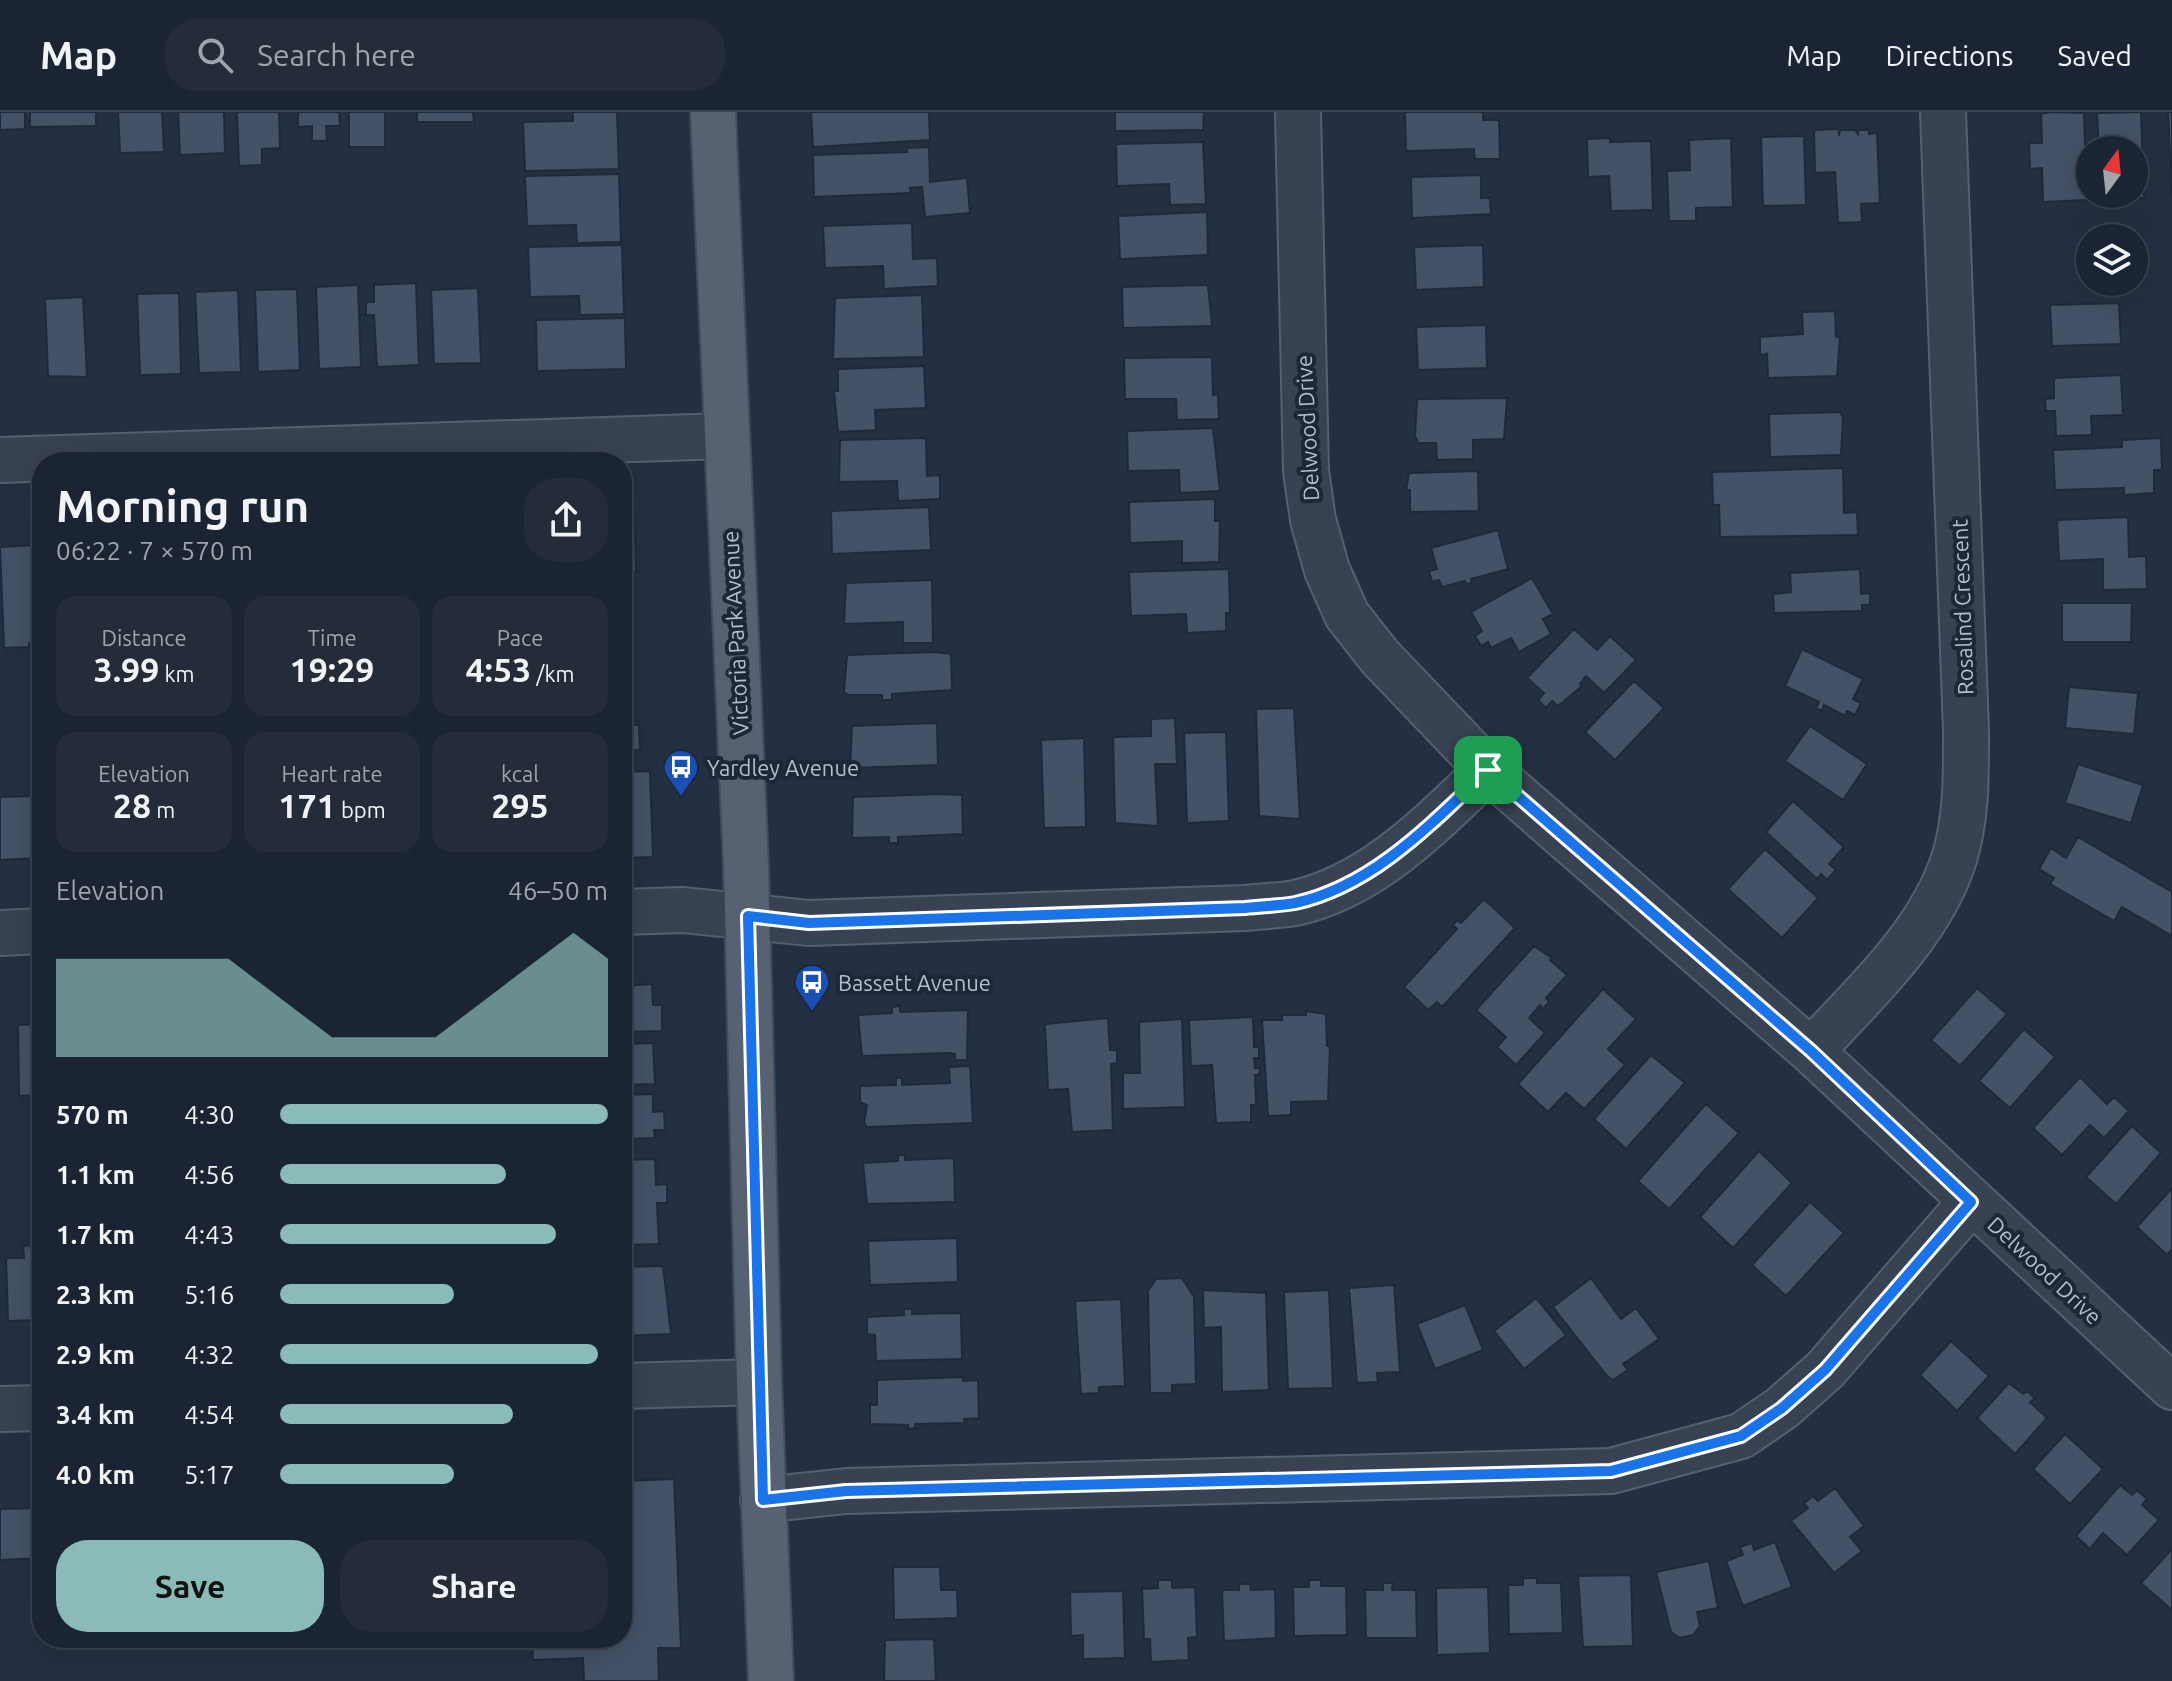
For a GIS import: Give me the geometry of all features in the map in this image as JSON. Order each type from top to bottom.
[{"type":"main road","name":"Victoria Park Avenue","points":[[713,112],[748,916],[759,1382],[771,1681]]},
{"type":"street","name":"Delwood Drive","points":[[1298,112],[1306,471],[1313,520],[1323,558],[1347,615],[1380,657],[1488,770],[1811,1051],[2172,1387]]},
{"type":"street","name":"Rosalind Crescent","points":[[1811,1051],[1928,913],[1949,871],[1962,823],[1966,730],[1943,112]]},
{"type":"street","points":[[242,452],[725,436]]},
{"type":"street","points":[[0,460],[32,459]]},
{"type":"street","points":[[632,912],[683,910],[809,923],[1245,908],[1294,903],[1333,891],[1367,873],[1418,834],[1488,770]]},
{"type":"street","points":[[0,933],[32,931]]},
{"type":"street","points":[[763,1500],[846,1491],[1611,1471],[1741,1436],[1782,1408],[1825,1370],[1971,1202]]},
{"type":"street","points":[[632,1386],[759,1382]]},
{"type":"street","points":[[0,1409],[32,1408]]},
{"type":"building","points":[[0,112],[25,112],[25,129],[0,130]]},
{"type":"building","points":[[30,112],[96,112],[96,126],[30,127]]},
{"type":"building","points":[[118,112],[162,112],[164,152],[120,153]]},
{"type":"building","points":[[178,112],[224,112],[225,153],[180,155]]},
{"type":"building","points":[[237,112],[279,112],[280,148],[262,149],[262,165],[239,166]]},
{"type":"building","points":[[298,112],[339,112],[340,126],[326,126],[327,141],[312,141],[312,126],[298,127]]},
{"type":"building","points":[[349,112],[385,112],[385,147],[349,147]]},
{"type":"building","points":[[417,112],[473,112],[474,122],[417,122]]},
{"type":"building","points":[[573,112],[617,112],[619,169],[525,171],[523,122],[573,121]]},
{"type":"building","points":[[811,112],[929,112],[930,140],[813,147]]},
{"type":"building","points":[[1115,112],[1204,112],[1203,130],[1115,131]]},
{"type":"building","points":[[1405,112],[1483,112],[1483,120],[1499,120],[1500,159],[1475,159],[1474,149],[1406,151]]},
{"type":"building","points":[[2141,112],[2142,136],[2098,136],[2097,113]]},
{"type":"building","points":[[2168,112],[2172,112],[2172,197]]},
{"type":"building","points":[[2084,113],[2085,136],[2076,136],[2076,200],[2043,202],[2042,168],[2030,169],[2029,143],[2042,143],[2041,114]]},
{"type":"building","points":[[1839,129],[1839,136],[1840,130],[1855,130],[1858,134],[1858,130],[1877,133],[1880,203],[1861,204],[1862,222],[1838,223],[1835,172],[1815,173],[1814,130]]},
{"type":"building","points":[[1804,136],[1806,205],[1763,206],[1761,137]]},
{"type":"building","points":[[1610,138],[1610,142],[1651,141],[1653,210],[1611,211],[1609,176],[1588,177],[1587,139]]},
{"type":"building","points":[[1731,138],[1733,207],[1696,208],[1696,221],[1669,221],[1667,171],[1690,170],[1689,140]]},
{"type":"building","points":[[1203,142],[1206,204],[1170,205],[1169,184],[1117,186],[1116,144]]},
{"type":"building","points":[[929,147],[930,182],[967,178],[970,213],[925,217],[922,187],[910,188],[911,193],[814,197],[813,155],[907,152],[907,148]]},
{"type":"building","points":[[619,174],[621,242],[577,243],[576,225],[527,226],[525,176]]},
{"type":"building","points":[[1481,175],[1481,198],[1490,198],[1491,214],[1412,218],[1411,177]]},
{"type":"building","points":[[1207,212],[1208,255],[1120,259],[1118,216]]},
{"type":"building","points":[[912,223],[913,259],[937,258],[938,286],[884,289],[883,266],[825,268],[823,226]]},
{"type":"building","points":[[622,245],[624,314],[580,315],[579,296],[530,297],[528,247]]},
{"type":"building","points":[[1483,245],[1484,287],[1416,290],[1414,247]]},
{"type":"building","points":[[416,283],[419,365],[377,367],[374,315],[366,315],[366,302],[374,302],[374,285]]},
{"type":"building","points":[[358,285],[361,367],[319,369],[316,287]]},
{"type":"building","points":[[1208,285],[1212,326],[1123,328],[1122,287]]},
{"type":"building","points":[[478,288],[481,363],[434,364],[431,290]]},
{"type":"building","points":[[297,289],[300,370],[258,372],[255,290]]},
{"type":"building","points":[[238,290],[241,372],[199,373],[195,292]]},
{"type":"building","points":[[179,293],[181,374],[140,375],[137,294]]},
{"type":"building","points":[[922,295],[924,357],[833,359],[835,298]]},
{"type":"building","points":[[83,297],[87,377],[48,376],[45,299]]},
{"type":"building","points":[[2119,303],[2121,344],[2052,346],[2050,305]]},
{"type":"building","points":[[1835,311],[1836,337],[1840,337],[1837,376],[1768,378],[1767,354],[1760,355],[1760,337],[1803,334],[1802,312]]},
{"type":"building","points":[[625,318],[626,369],[537,371],[536,320]]},
{"type":"building","points":[[1486,325],[1487,368],[1418,370],[1416,327]]},
{"type":"building","points":[[1212,357],[1213,395],[1218,394],[1219,419],[1177,420],[1176,399],[1125,399],[1124,358]]},
{"type":"building","points":[[924,366],[926,408],[875,410],[876,430],[838,432],[834,391],[838,391],[838,369]]},
{"type":"building","points":[[2121,375],[2123,415],[2091,416],[2092,435],[2056,436],[2055,411],[2046,411],[2045,399],[2054,398],[2054,378]]},
{"type":"building","points":[[1507,398],[1504,439],[1473,440],[1473,459],[1437,460],[1436,443],[1418,443],[1415,436],[1417,399]]},
{"type":"building","points":[[1840,412],[1843,417],[1841,455],[1770,457],[1769,414]]},
{"type":"building","points":[[1213,428],[1220,491],[1180,493],[1179,470],[1128,471],[1127,431]]},
{"type":"building","points":[[926,438],[927,476],[940,475],[940,499],[898,501],[897,481],[839,482],[840,440]]},
{"type":"building","points":[[2161,438],[2162,470],[2154,470],[2154,493],[2124,495],[2124,488],[2055,490],[2053,450],[2122,447],[2122,440]]},
{"type":"building","points":[[1843,468],[1844,513],[1857,512],[1858,535],[1720,537],[1719,505],[1713,505],[1712,472]]},
{"type":"building","points":[[1478,471],[1479,511],[1410,512],[1410,490],[1406,490],[1409,473]]},
{"type":"building","points":[[1215,499],[1215,521],[1220,521],[1219,562],[1182,563],[1182,541],[1130,543],[1129,502]]},
{"type":"building","points":[[929,507],[931,550],[832,554],[831,511]]},
{"type":"building","points":[[2128,517],[2129,557],[2146,556],[2147,589],[2103,590],[2103,559],[2059,561],[2057,520]]},
{"type":"building","points":[[632,528],[635,528],[636,571],[632,571]]},
{"type":"building","points":[[1498,530],[1508,569],[1471,579],[1472,583],[1466,584],[1465,581],[1442,587],[1439,580],[1432,582],[1429,571],[1437,569],[1431,548]]},
{"type":"building","points":[[32,545],[32,643],[29,647],[4,648],[0,547]]},
{"type":"building","points":[[1229,569],[1230,613],[1226,613],[1226,631],[1187,633],[1186,614],[1131,616],[1129,572]]},
{"type":"building","points":[[1860,569],[1861,594],[1870,593],[1870,605],[1862,605],[1862,611],[1774,613],[1773,594],[1791,592],[1790,573]]},
{"type":"building","points":[[1532,578],[1553,614],[1543,619],[1551,634],[1519,652],[1511,638],[1491,648],[1488,642],[1481,646],[1475,636],[1482,631],[1471,612]]},
{"type":"building","points":[[932,580],[933,643],[903,643],[903,622],[844,624],[846,583]]},
{"type":"building","points":[[2062,603],[2132,603],[2131,642],[2062,642]]},
{"type":"building","points":[[1574,629],[1597,650],[1610,636],[1636,660],[1604,693],[1586,676],[1580,684],[1582,686],[1558,706],[1552,701],[1546,708],[1538,700],[1544,693],[1527,678]]},
{"type":"building","points":[[1802,649],[1863,679],[1853,699],[1861,703],[1855,715],[1847,711],[1845,716],[1824,705],[1822,711],[1816,708],[1819,702],[1785,686]]},
{"type":"building","points":[[951,654],[952,690],[892,694],[892,700],[882,700],[882,695],[848,695],[844,692],[847,655]]},
{"type":"building","points":[[1634,681],[1664,708],[1615,760],[1585,732]]},
{"type":"building","points":[[2069,687],[2138,693],[2134,734],[2065,728]]},
{"type":"building","points":[[1294,708],[1300,819],[1259,816],[1256,709]]},
{"type":"building","points":[[1175,718],[1177,764],[1155,764],[1158,826],[1115,823],[1113,737],[1151,736],[1151,719]]},
{"type":"building","points":[[937,723],[938,765],[850,768],[852,726]]},
{"type":"building","points":[[632,725],[639,725],[640,750],[632,750]]},
{"type":"building","points":[[1810,726],[1867,764],[1843,800],[1785,761]]},
{"type":"building","points":[[1226,732],[1229,821],[1187,823],[1184,733]]},
{"type":"building","points":[[1084,738],[1086,827],[1044,828],[1041,740]]},
{"type":"building","points":[[2078,764],[2143,785],[2131,823],[2065,803]]},
{"type":"building","points":[[650,771],[653,857],[632,858],[632,772]]},
{"type":"building","points":[[962,795],[963,834],[898,837],[898,843],[889,843],[889,837],[852,838],[853,797]]},
{"type":"building","points":[[32,796],[32,858],[0,860],[0,797]]},
{"type":"building","points":[[1793,801],[1844,847],[1829,864],[1836,870],[1827,880],[1821,874],[1817,879],[1766,832]]},
{"type":"building","points":[[2078,837],[2172,892],[2172,936],[2122,907],[2114,921],[2050,884],[2054,878],[2039,869],[2051,848],[2066,858]]},
{"type":"building","points":[[1765,849],[1818,898],[1782,938],[1728,889]]},
{"type":"building","points":[[1484,899],[1515,928],[1442,1007],[1437,1002],[1428,1010],[1404,987],[1457,929],[1453,925],[1457,920],[1461,923]]},
{"type":"building","points":[[1534,946],[1552,958],[1550,960],[1567,975],[1546,998],[1549,1002],[1543,1009],[1540,1005],[1529,1018],[1545,1033],[1516,1065],[1497,1047],[1506,1037],[1476,1010]]},
{"type":"building","points":[[652,984],[653,1005],[662,1005],[662,1031],[632,1032],[632,985]]},
{"type":"building","points":[[1977,988],[2007,1014],[1960,1066],[1931,1040]]},
{"type":"building","points":[[1603,989],[1636,1019],[1608,1049],[1625,1065],[1584,1109],[1566,1093],[1548,1112],[1518,1084]]},
{"type":"building","points":[[900,1006],[900,1012],[968,1010],[967,1060],[955,1060],[955,1054],[949,1053],[862,1056],[858,1015],[892,1013],[892,1007]]},
{"type":"building","points":[[1306,1011],[1326,1014],[1327,1046],[1330,1046],[1328,1101],[1291,1102],[1291,1115],[1268,1116],[1262,1020],[1282,1020],[1282,1015],[1306,1015]]},
{"type":"building","points":[[1253,1017],[1254,1047],[1259,1047],[1259,1058],[1254,1058],[1255,1068],[1260,1068],[1259,1075],[1255,1075],[1256,1105],[1251,1105],[1251,1122],[1216,1123],[1212,1065],[1191,1066],[1189,1020]]},
{"type":"building","points":[[1108,1018],[1110,1050],[1117,1050],[1117,1063],[1111,1064],[1113,1130],[1072,1132],[1068,1089],[1048,1090],[1045,1024]]},
{"type":"building","points":[[1182,1019],[1185,1107],[1123,1109],[1123,1073],[1140,1073],[1139,1022]]},
{"type":"building","points":[[32,1024],[32,1095],[19,1096],[18,1025]]},
{"type":"building","points":[[2024,1029],[2055,1057],[2010,1108],[1979,1081]]},
{"type":"building","points":[[653,1043],[655,1084],[632,1085],[632,1044]]},
{"type":"building","points":[[1651,1055],[1685,1083],[1626,1149],[1594,1119]]},
{"type":"building","points":[[970,1066],[973,1123],[867,1127],[864,1123],[867,1105],[860,1102],[860,1086],[896,1085],[896,1078],[902,1078],[902,1085],[950,1083],[949,1067]]},
{"type":"building","points":[[2080,1077],[2107,1104],[2114,1097],[2129,1111],[2104,1138],[2090,1125],[2062,1155],[2033,1128]]},
{"type":"building","points":[[653,1094],[653,1112],[664,1111],[665,1130],[654,1130],[655,1138],[632,1139],[632,1095]]},
{"type":"building","points":[[1706,1104],[1739,1133],[1669,1209],[1638,1181]]},
{"type":"building","points":[[2132,1126],[2161,1153],[2116,1204],[2086,1177]]},
{"type":"building","points":[[1759,1151],[1792,1183],[1733,1248],[1700,1217]]},
{"type":"building","points":[[898,1155],[905,1155],[905,1160],[954,1158],[955,1202],[867,1204],[863,1163],[898,1161]]},
{"type":"building","points":[[655,1159],[656,1185],[667,1184],[667,1203],[657,1203],[659,1244],[632,1245],[632,1160]]},
{"type":"building","points":[[2172,1188],[2172,1249],[2167,1255],[2137,1227]]},
{"type":"building","points":[[1810,1202],[1844,1233],[1786,1296],[1752,1265]]},
{"type":"building","points":[[957,1238],[958,1282],[870,1285],[868,1241]]},
{"type":"building","points":[[32,1245],[32,1320],[8,1321],[6,1258],[24,1258],[23,1246]]},
{"type":"building","points":[[663,1266],[671,1334],[632,1336],[632,1267]]},
{"type":"building","points":[[1182,1278],[1194,1297],[1196,1384],[1172,1385],[1172,1393],[1150,1393],[1148,1291],[1156,1279]]},
{"type":"building","points":[[1591,1278],[1621,1319],[1636,1308],[1659,1339],[1623,1364],[1628,1370],[1613,1380],[1553,1307]]},
{"type":"building","points":[[1394,1285],[1400,1372],[1377,1373],[1378,1382],[1357,1383],[1349,1288]]},
{"type":"building","points":[[1203,1290],[1266,1293],[1269,1390],[1222,1392],[1221,1327],[1204,1328]]},
{"type":"building","points":[[1329,1290],[1333,1388],[1288,1389],[1284,1292]]},
{"type":"building","points":[[1536,1298],[1566,1335],[1524,1369],[1494,1331]]},
{"type":"building","points":[[1121,1299],[1125,1386],[1099,1387],[1099,1393],[1081,1394],[1075,1301]]},
{"type":"building","points":[[1465,1305],[1483,1350],[1435,1369],[1417,1324]]},
{"type":"building","points":[[904,1309],[912,1309],[912,1314],[961,1313],[962,1359],[876,1361],[875,1335],[867,1334],[867,1317],[904,1315]]},
{"type":"building","points":[[1951,1341],[1989,1376],[1957,1411],[1920,1375]]},
{"type":"building","points":[[963,1377],[963,1381],[978,1380],[979,1418],[964,1419],[965,1423],[915,1424],[915,1428],[908,1429],[908,1425],[870,1424],[870,1405],[877,1405],[877,1380]]},
{"type":"building","points":[[2009,1383],[2023,1394],[2027,1391],[2035,1398],[2030,1402],[2047,1418],[2015,1454],[1977,1418]]},
{"type":"building","points":[[2065,1434],[2103,1469],[2070,1504],[2033,1469]]},
{"type":"building","points":[[674,1479],[681,1648],[658,1648],[659,1681],[584,1681],[583,1658],[533,1660],[532,1648],[632,1648],[632,1481]]},
{"type":"building","points":[[2120,1485],[2132,1495],[2137,1490],[2147,1499],[2142,1505],[2159,1520],[2127,1555],[2103,1533],[2090,1549],[2076,1536]]},
{"type":"building","points":[[1835,1488],[1864,1526],[1850,1537],[1862,1551],[1834,1573],[1791,1521],[1808,1508],[1804,1503],[1813,1496],[1818,1501]]},
{"type":"building","points":[[32,1508],[32,1558],[0,1560],[0,1509]]},
{"type":"building","points":[[1775,1542],[1792,1587],[1743,1606],[1726,1561],[1743,1555],[1740,1547],[1752,1543],[1754,1550]]},
{"type":"building","points":[[2172,1549],[2172,1610],[2141,1583]]},
{"type":"building","points":[[1709,1561],[1718,1608],[1697,1612],[1700,1626],[1693,1635],[1680,1638],[1671,1632],[1656,1572]]},
{"type":"building","points":[[893,1567],[940,1567],[941,1590],[957,1590],[958,1618],[894,1620]]},
{"type":"building","points":[[1631,1575],[1633,1646],[1583,1647],[1578,1576]]},
{"type":"building","points":[[1523,1578],[1537,1578],[1537,1583],[1561,1583],[1563,1633],[1509,1634],[1508,1585],[1523,1585]]},
{"type":"building","points":[[1158,1580],[1172,1580],[1172,1588],[1195,1587],[1197,1637],[1188,1638],[1189,1660],[1151,1662],[1150,1639],[1144,1639],[1142,1589],[1158,1588]]},
{"type":"building","points":[[1309,1580],[1321,1580],[1321,1586],[1346,1586],[1347,1635],[1294,1636],[1293,1587],[1309,1587]]},
{"type":"building","points":[[1383,1583],[1393,1583],[1392,1590],[1416,1590],[1417,1638],[1366,1638],[1365,1590],[1383,1590]]},
{"type":"building","points":[[1239,1584],[1250,1584],[1251,1590],[1275,1589],[1276,1638],[1224,1641],[1222,1590],[1239,1590]]},
{"type":"building","points":[[1488,1587],[1490,1653],[1437,1655],[1436,1588]]},
{"type":"building","points":[[1123,1591],[1125,1658],[1083,1659],[1083,1635],[1071,1636],[1070,1592]]},
{"type":"building","points":[[934,1639],[936,1681],[884,1681],[885,1640]]},
{"type":"place","name":"Yardley Avenue","points":[[681,798]]},
{"type":"place","name":"Bassett Avenue","points":[[812,1013]]},
{"type":"route","points":[[1488,770],[1811,1051],[1971,1202],[1825,1370],[1782,1408],[1741,1436],[1611,1471],[846,1491],[763,1500],[748,916],[809,923],[1245,908],[1294,903],[1333,891],[1367,873],[1407,844],[1488,770]]}]
